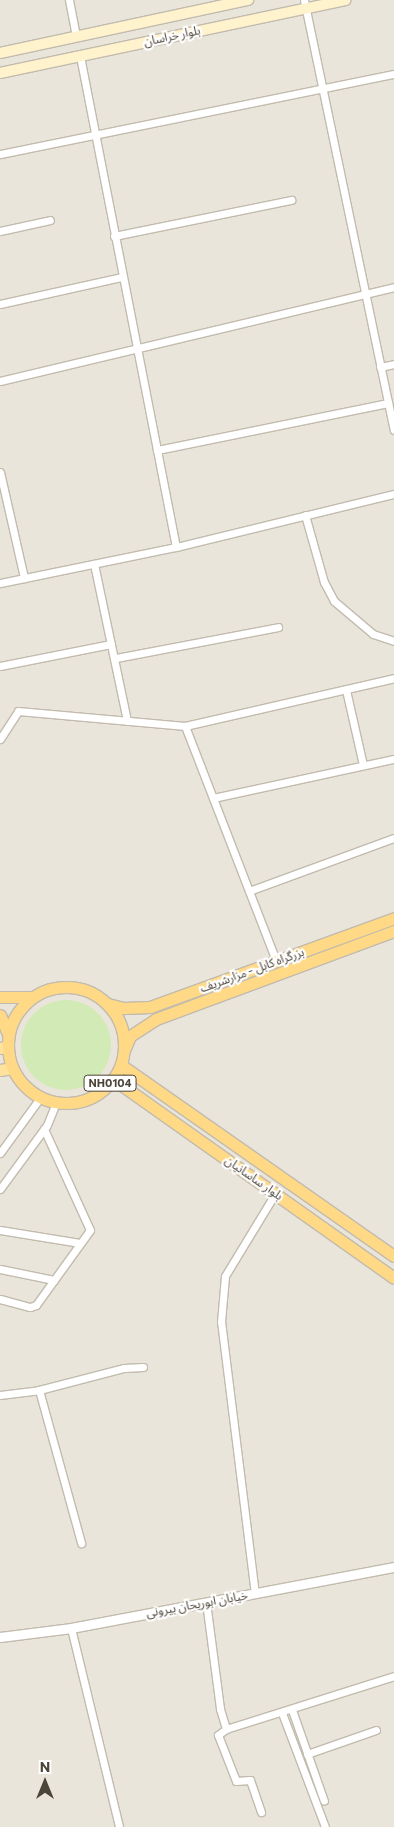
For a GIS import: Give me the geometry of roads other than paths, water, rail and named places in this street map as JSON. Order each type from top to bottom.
[{"type":"highway","name":"بزرگراه کابل - مزارشریف","points":[[108,1004],[123,1008],[150,1008],[394,918]]},
{"type":"highway","name":"بزرگراه کابل - مزارشریف","points":[[124,1049],[130,1036],[156,1019],[394,931]]},
{"type":"highway","name":"NH0104","points":[[0,998],[32,997],[63,986],[87,991],[108,1004],[118,1018],[124,1049],[121,1065],[113,1080],[104,1089],[82,1101],[56,1103],[40,1098],[23,1086],[6,1069],[3,1047],[17,1013],[32,997]]},
{"type":"highway","name":"NH0104","points":[[0,1015],[8,1034]]},
{"type":"highway","name":"بلوار ساسانیان","points":[[121,1065],[394,1256]]},
{"type":"highway","name":"بلوار ساسانیان","points":[[113,1080],[276,1192],[394,1278]]},
{"type":"main road","name":"بلوار خراسان","points":[[0,52],[248,0]]},
{"type":"main road","name":"بلوار خراسان","points":[[0,73],[304,4],[345,0]]},
{"type":"street","points":[[69,0],[76,36]]},
{"type":"street","points":[[304,4],[394,430]]},
{"type":"street","points":[[80,56],[176,547]]},
{"type":"street","points":[[0,154],[394,74]]},
{"type":"street","points":[[114,236],[292,200]]},
{"type":"street","points":[[0,231],[50,220]]},
{"type":"street","points":[[0,304],[122,277]]},
{"type":"street","points":[[0,381],[394,287]]},
{"type":"street","points":[[380,367],[394,364]]},
{"type":"street","points":[[157,450],[388,403]]},
{"type":"street","points":[[0,472],[2,493],[24,578]]},
{"type":"street","points":[[0,584],[176,547],[394,494]]},
{"type":"street","points":[[306,516],[324,582],[334,602],[373,634],[394,642]]},
{"type":"street","points":[[94,564],[111,644],[116,658],[127,720]]},
{"type":"street","points":[[116,658],[278,627]]},
{"type":"street","points":[[0,666],[111,644]]},
{"type":"street","points":[[0,739],[18,710],[185,726],[394,678]]},
{"type":"street","points":[[346,690],[363,765]]},
{"type":"street","points":[[185,726],[276,961]]},
{"type":"street","points":[[213,798],[394,759]]},
{"type":"street","points":[[249,891],[394,838]]},
{"type":"street","points":[[0,1153],[40,1098]]},
{"type":"street","points":[[0,1189],[44,1129],[56,1103]]},
{"type":"street","points":[[0,1299],[30,1307],[36,1305],[90,1230],[44,1129]]},
{"type":"street","points":[[255,1594],[221,1322],[225,1276],[276,1192]]},
{"type":"street","points":[[0,1230],[80,1243]]},
{"type":"street","points":[[0,1269],[54,1280]]},
{"type":"street","points":[[0,1395],[39,1390],[124,1368],[143,1367]]},
{"type":"street","points":[[39,1390],[81,1543]]},
{"type":"street","name":"خیابان ابوریحان بیرونی","points":[[0,1637],[71,1628],[394,1567]]},
{"type":"street","points":[[206,1602],[220,1710],[226,1729]]},
{"type":"street","points":[[71,1628],[119,1827]]},
{"type":"street","points":[[261,1812],[250,1780],[236,1781],[218,1735],[226,1729],[292,1710],[354,1686],[394,1676]]},
{"type":"street","points":[[292,1710],[324,1800]]},
{"type":"street","points":[[282,1713],[325,1827]]},
{"type":"street","points":[[307,1754],[376,1730]]}]
